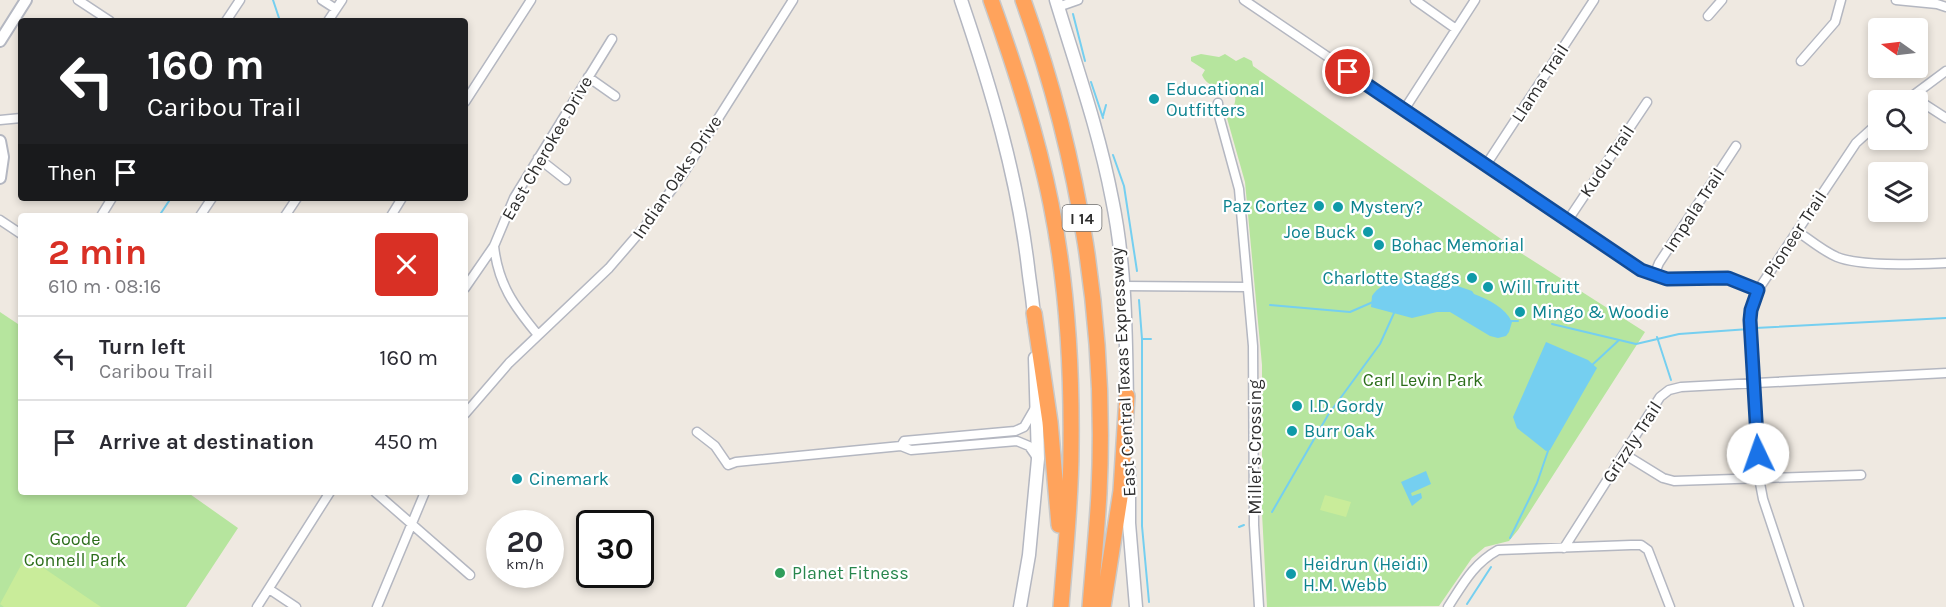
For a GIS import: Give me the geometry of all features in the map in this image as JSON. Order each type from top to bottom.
[{"type":"highway","name":"I 14","points":[[991,0],[1022,87],[1036,137],[1052,206],[1060,260],[1068,337],[1071,449],[1061,607]]},
{"type":"highway","name":"I 14","points":[[1023,0],[1048,75],[1068,148],[1091,280],[1097,349],[1100,433],[1099,493],[1090,607]]},
{"type":"highway","points":[[1034,313],[1057,488],[1059,526],[1054,607]]},
{"type":"highway","points":[[1103,607],[1121,491],[1127,396]]},
{"type":"main road","points":[[961,0],[987,75],[1008,153],[1025,242],[1034,313],[1038,459],[1029,555],[1020,607]]},
{"type":"main road","name":"East Central Texas Expressway","points":[[1057,4],[1080,71],[1113,200],[1124,285],[1130,523],[1136,607]]},
{"type":"street","points":[[0,41],[26,0]]},
{"type":"street","points":[[78,0],[105,18]]},
{"type":"street","points":[[228,18],[240,0]]},
{"type":"street","points":[[322,0],[336,9]]},
{"type":"street","points":[[330,18],[342,0]]},
{"type":"street","points":[[468,97],[531,0]]},
{"type":"street","name":"Indian Oaks Drive","points":[[468,410],[490,382],[629,247],[664,201],[793,0]]},
{"type":"street","points":[[1057,4],[1078,0]]},
{"type":"street","points":[[1244,0],[1641,270],[1667,279],[1728,278],[1758,290]]},
{"type":"street","points":[[1415,0],[1456,28]]},
{"type":"street","points":[[1404,110],[1475,0]]},
{"type":"street","name":"Llama Trail","points":[[1486,165],[1594,0]]},
{"type":"street","points":[[1708,16],[1722,0]]},
{"type":"street","points":[[1801,61],[1834,22],[1841,0]]},
{"type":"street","points":[[1896,0],[1946,7]]},
{"type":"street","name":"East Cherokee Drive","points":[[468,284],[494,246],[514,198],[612,39]]},
{"type":"street","points":[[1921,90],[1946,71]]},
{"type":"street","points":[[588,77],[615,96]]},
{"type":"street","name":"Kudu Trail","points":[[1568,220],[1647,102]]},
{"type":"street","name":"Miller's Crossing","points":[[1218,103],[1219,117],[1239,189],[1255,370],[1254,525],[1258,607]]},
{"type":"street","points":[[1928,108],[1946,118]]},
{"type":"street","points":[[0,120],[18,118]]},
{"type":"street","name":"Pioneer Trail","points":[[1799,607],[1762,499],[1751,310],[1758,290],[1856,143],[1868,132]]},
{"type":"street","points":[[0,141],[3,157],[0,178]]},
{"type":"street","name":"Impala Trail","points":[[1654,275],[1659,263],[1736,146]]},
{"type":"street","points":[[538,158],[567,180]]},
{"type":"street","points":[[0,220],[18,232]]},
{"type":"street","points":[[1797,231],[1838,257],[1855,261],[1919,265],[1946,263]]},
{"type":"street","points":[[494,246],[496,266],[513,304],[538,334]]},
{"type":"street","points":[[1124,285],[1247,287]]},
{"type":"street","name":"Grizzly Trail","points":[[1564,548],[1660,397],[1669,390],[1681,387],[1754,382],[1946,373]]},
{"type":"street","points":[[901,446],[904,441],[1015,431],[1024,427],[1036,405]]},
{"type":"street","points":[[697,432],[715,446],[728,465],[736,462],[901,446],[911,450],[1017,441],[1029,446],[1038,459]]},
{"type":"street","points":[[1624,454],[1663,478],[1674,481],[1861,474]]},
{"type":"street","points":[[257,607],[328,495]]},
{"type":"street","points":[[378,495],[470,575]]},
{"type":"street","points":[[377,607],[424,495]]},
{"type":"street","points":[[1448,607],[1471,571],[1483,558],[1498,550],[1641,545],[1648,550],[1651,556],[1670,607]]},
{"type":"street","points":[[269,589],[296,607]]},
{"type":"green space","name":"Carl Levin Park","points":[[1201,54],[1219,57],[1225,54],[1236,61],[1244,57],[1252,61],[1253,66],[1524,255],[1645,332],[1518,530],[1509,541],[1485,547],[1472,558],[1439,606],[1267,607],[1262,513],[1262,365],[1245,182],[1227,118],[1235,103],[1235,94],[1228,86],[1209,84],[1205,80],[1202,75],[1205,70],[1191,61],[1191,57]]},
{"type":"green space","name":"Goode Connell Park","points":[[0,312],[18,324],[18,495],[191,495],[238,528],[186,607],[0,607]]},
{"type":"green space","points":[[1325,495],[1351,502],[1346,517],[1320,510]]},
{"type":"green space","points":[[26,556],[101,607],[4,607],[0,604]]},
{"type":"water","points":[[1426,275],[1472,291],[1496,305],[1512,322],[1509,332],[1506,336],[1498,338],[1490,336],[1450,312],[1437,312],[1412,318],[1371,307],[1372,296],[1382,286],[1404,278]]},
{"type":"water","points":[[1546,342],[1588,360],[1597,368],[1550,450],[1546,451],[1517,428],[1513,417]]},
{"type":"water","points":[[1426,471],[1431,484],[1411,493],[1412,496],[1421,493],[1422,498],[1412,506],[1401,482]]},
{"type":"waterway","points":[[273,0],[279,18]]},
{"type":"waterway","points":[[1073,14],[1085,61]]},
{"type":"waterway","points":[[1091,82],[1103,118]]},
{"type":"waterway","points":[[1103,116],[1106,105]]},
{"type":"waterway","points":[[1113,155],[1124,186],[1137,271]]},
{"type":"waterway","points":[[161,213],[169,201]]},
{"type":"waterway","points":[[1139,300],[1142,339],[1142,526],[1149,602]]},
{"type":"waterway","points":[[1270,305],[1350,312],[1373,302]]},
{"type":"waterway","points":[[1272,512],[1328,415],[1380,344],[1394,313]]},
{"type":"waterway","points":[[1755,328],[1946,318]]},
{"type":"waterway","points":[[1509,321],[1518,321]]},
{"type":"waterway","points":[[1552,324],[1636,344],[1679,334],[1749,329]]},
{"type":"waterway","points":[[1657,337],[1671,380]]},
{"type":"waterway","points":[[1142,339],[1151,339]]},
{"type":"waterway","points":[[1591,366],[1618,341]]},
{"type":"waterway","points":[[1510,538],[1537,483],[1549,448]]},
{"type":"waterway","points":[[1239,527],[1244,525]]},
{"type":"waterway","points":[[1467,604],[1491,567]]},
{"type":"place","name":"Educational Outfitters","points":[[1154,99]]},
{"type":"place","name":"Paz Cortez","points":[[1319,206]]},
{"type":"place","name":"Mystery?","points":[[1338,207]]},
{"type":"place","name":"Joe Buck","points":[[1368,232]]},
{"type":"place","name":"Bohac Memorial","points":[[1379,245]]},
{"type":"place","name":"Charlotte Staggs","points":[[1472,278]]},
{"type":"place","name":"Will Truitt","points":[[1488,287]]},
{"type":"place","name":"Mingo & Woodie","points":[[1520,312]]},
{"type":"place","name":"I.D. Gordy","points":[[1297,406]]},
{"type":"place","name":"Burr Oak","points":[[1292,431]]},
{"type":"place","name":"Cinemark","points":[[517,479]]},
{"type":"place","name":"Planet Fitness","points":[[780,573]]},
{"type":"place","name":"Heidrun (Heidi) H.M. Webb","points":[[1291,574]]},
{"type":"route","points":[[1348,72],[1641,270],[1667,279],[1728,278],[1758,290],[1750,320],[1758,454]]}]
